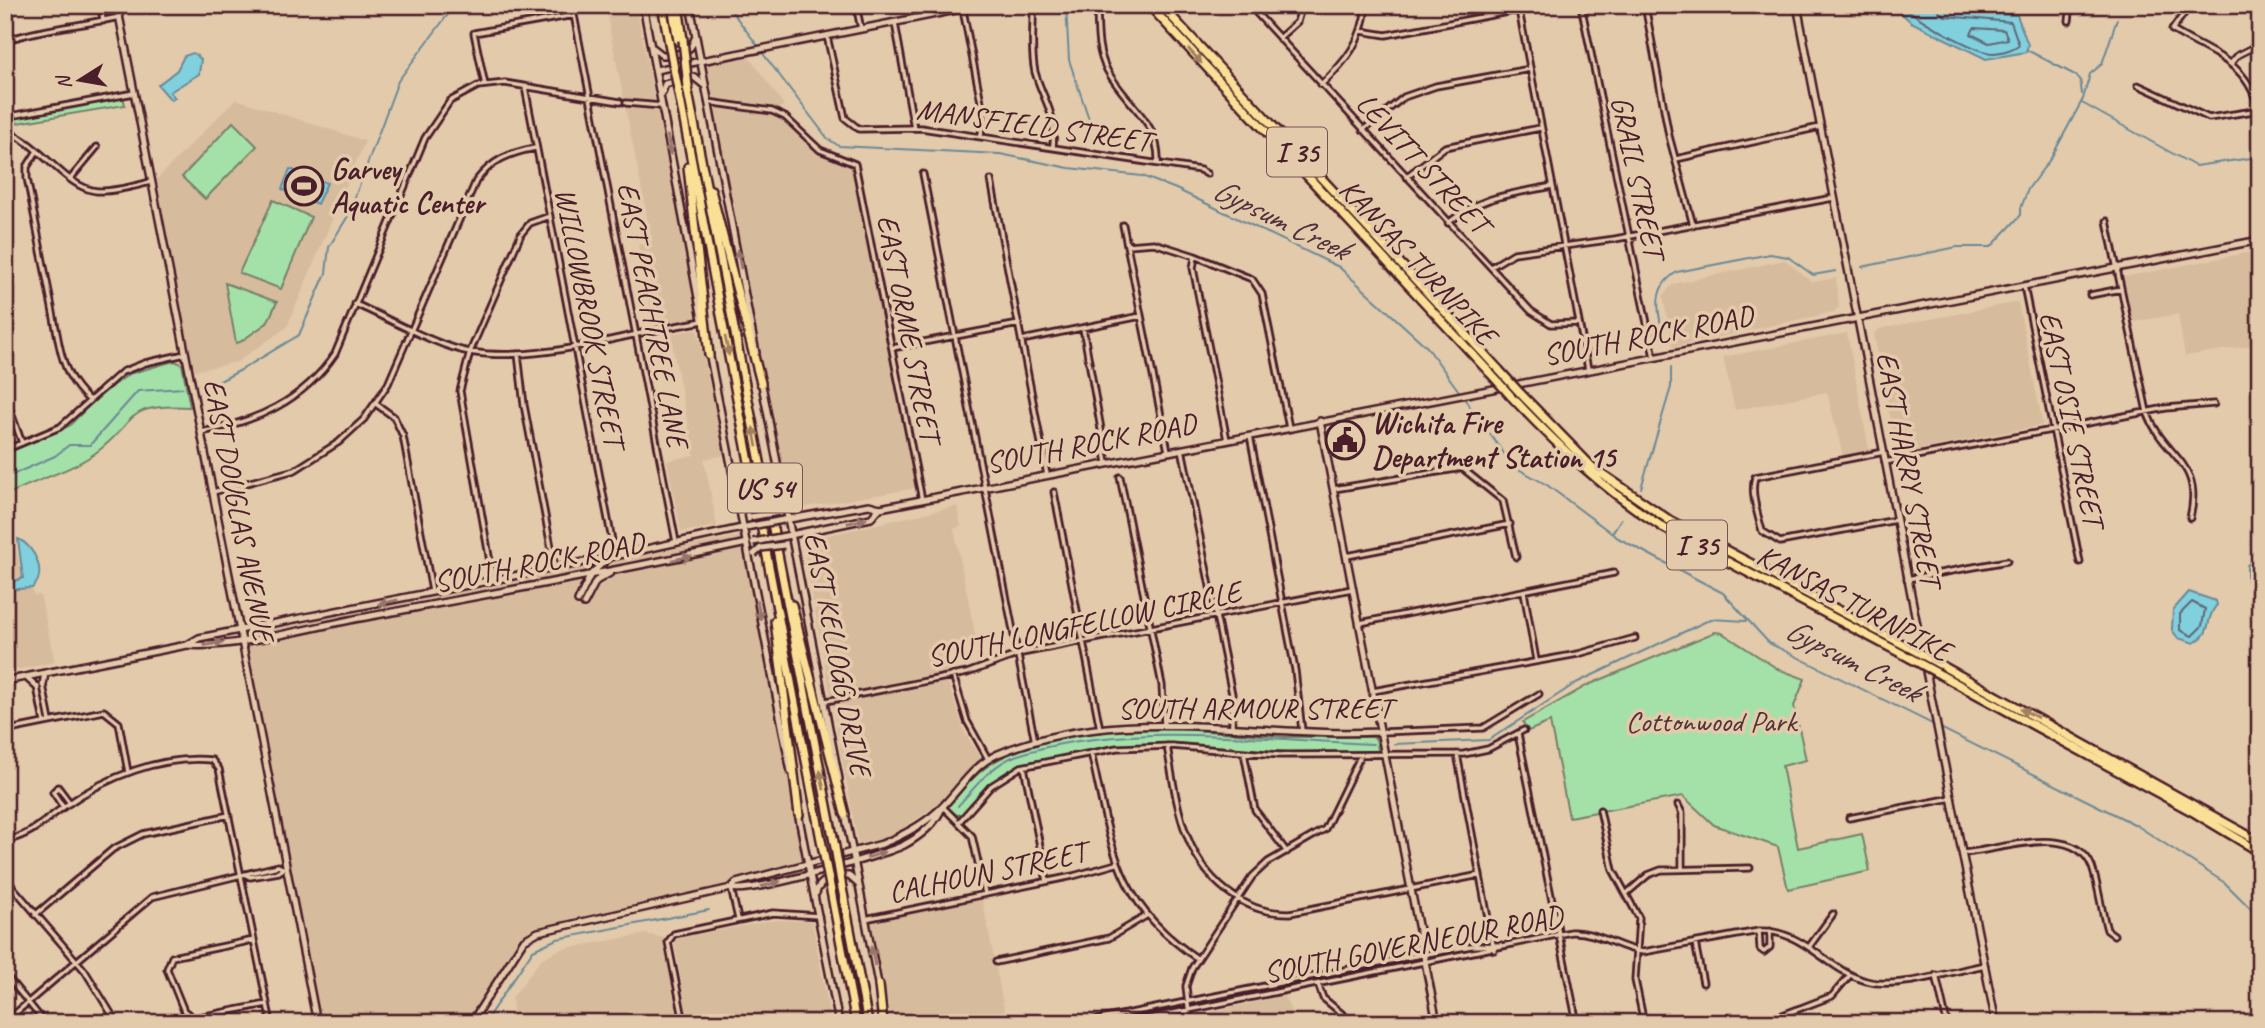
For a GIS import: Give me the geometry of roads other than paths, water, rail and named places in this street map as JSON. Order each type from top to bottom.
[{"type":"highway","name":"US 54","points":[[661,5],[856,1023]]},
{"type":"highway","name":"US 54","points":[[671,5],[681,41],[695,129],[868,1023]]},
{"type":"highway","points":[[678,5],[681,41]]},
{"type":"highway","name":"KANSAS TURNPIKE","points":[[1149,5],[1569,457],[1629,505],[1664,528],[2196,813],[2260,852]]},
{"type":"highway","name":"KANSAS TURNPIKE","points":[[1161,5],[1520,393],[1592,467],[1639,502],[1679,526],[1908,647],[2260,842]]},
{"type":"highway","points":[[682,110],[709,355]]},
{"type":"highway","points":[[695,129],[761,383]]},
{"type":"highway","points":[[777,553],[845,814]]},
{"type":"highway","points":[[767,554],[799,816]]},
{"type":"highway","points":[[879,985],[885,1023]]},
{"type":"main road","name":"EAST DOUGLAS AVENUE","points":[[117,5],[284,868],[317,1023]]},
{"type":"main road","points":[[643,5],[739,508],[743,528],[750,543],[750,567],[839,1023]]},
{"type":"main road","name":"EAST KELLOGG DRIVE","points":[[690,5],[879,985]]},
{"type":"main road","points":[[656,70],[981,5]]},
{"type":"main road","name":"EAST HARRY STREET","points":[[1797,5],[1907,579],[1996,1023]]},
{"type":"main road","points":[[651,45],[662,55],[686,51],[692,47],[695,36]]},
{"type":"main road","points":[[662,97],[664,85],[674,79],[698,78],[705,88]]},
{"type":"main road","name":"SOUTH ROCK ROAD","points":[[187,645],[199,638],[613,557],[789,518],[869,505],[880,508],[1320,420],[2260,240]]},
{"type":"main road","points":[[1320,420],[1437,1023]]},
{"type":"main road","points":[[739,508],[750,517],[779,512],[785,499]]},
{"type":"main road","name":"SOUTH ROCK ROAD","points":[[187,645],[202,646],[242,640],[793,535],[872,518],[880,508]]},
{"type":"main road","points":[[750,567],[754,554],[761,548],[784,545],[796,553]]},
{"type":"main road","points":[[581,592],[591,574],[613,557]]},
{"type":"main road","points":[[563,579],[577,583],[581,592],[581,603],[596,582],[618,569]]},
{"type":"main road","points":[[5,681],[187,645]]},
{"type":"main road","points":[[26,677],[40,686],[45,673]]},
{"type":"main road","name":"SOUTH ARMOUR STREET","points":[[942,807],[940,814],[914,839],[892,850],[738,891],[732,888],[736,883],[853,852],[901,836],[942,807],[988,759],[1035,742],[1100,729],[1164,724],[1301,733],[1380,732]]},
{"type":"main road","points":[[815,896],[820,883],[843,876],[855,880],[859,887]]},
{"type":"main road","points":[[471,1023],[520,946],[538,932],[732,888]]},
{"type":"street","points":[[101,5],[103,21]]},
{"type":"street","points":[[856,5],[861,29]]},
{"type":"street","points":[[1033,5],[1035,72],[1055,123],[1054,146]]},
{"type":"street","points":[[1097,5],[1101,53],[1108,71],[1155,134],[1158,163]]},
{"type":"street","name":"LEVITT STREET","points":[[1249,5],[1448,223],[1542,319],[1564,326],[1579,323]]},
{"type":"street","points":[[1279,38],[1297,22],[1302,5]]},
{"type":"street","points":[[1321,85],[1344,62],[1361,31],[1366,5]]},
{"type":"street","points":[[1361,31],[1386,36],[1545,5]]},
{"type":"street","name":"GRAIL STREET","points":[[1581,5],[1654,357]]},
{"type":"street","points":[[1645,5],[1676,159],[1693,225]]},
{"type":"street","points":[[2069,21],[2071,5]]},
{"type":"street","points":[[2138,85],[2209,118],[2260,112],[2254,91],[2231,63],[2172,30],[2190,5]]},
{"type":"street","points":[[963,7],[983,112],[981,136]]},
{"type":"street","points":[[1519,8],[1588,369]]},
{"type":"street","name":"EAST PEACHTREE LANE","points":[[485,85],[474,33],[574,15],[676,542]]},
{"type":"street","points":[[5,41],[40,29],[76,27],[119,17]]},
{"type":"street","points":[[895,22],[914,128]]},
{"type":"street","name":"MANSFIELD STREET","points":[[827,36],[839,100],[845,118],[854,126],[914,128],[981,136],[1200,170],[1207,174]]},
{"type":"street","points":[[2231,63],[2238,55],[2260,44]]},
{"type":"street","points":[[1363,130],[1404,97],[1436,86],[1530,69]]},
{"type":"street","points":[[199,432],[229,427],[280,406],[319,378],[335,354],[437,115],[463,92],[485,85],[525,86],[620,102]]},
{"type":"street","name":"WILLOWBROOK STREET","points":[[525,86],[613,557]]},
{"type":"street","points":[[5,117],[134,93]]},
{"type":"street","name":"EAST ORME STREET","points":[[708,102],[772,111],[785,117],[820,150],[855,164],[922,500]]},
{"type":"street","points":[[626,103],[663,106]]},
{"type":"street","points":[[1676,159],[1820,127]]},
{"type":"street","points":[[1406,177],[1445,148],[1540,128]]},
{"type":"street","points":[[5,132],[22,139],[71,178],[95,191],[151,182]]},
{"type":"street","points":[[71,178],[97,147]]},
{"type":"street","points":[[211,492],[295,470],[339,442],[376,404],[413,329],[475,181],[488,166],[504,155],[536,148]]},
{"type":"street","points":[[37,151],[27,167],[27,178],[64,369],[74,385],[89,400]]},
{"type":"street","points":[[923,174],[1035,742]]},
{"type":"street","points":[[991,180],[1047,475]]},
{"type":"street","points":[[1448,223],[1470,206],[1485,200],[1552,186]]},
{"type":"street","points":[[1491,267],[1514,253],[1631,236],[1833,198]]},
{"type":"street","points":[[493,581],[460,391],[470,352],[521,234],[530,223],[550,216]]},
{"type":"street","points":[[2107,221],[2147,412],[2162,440],[2187,468],[2193,481],[2194,501],[2190,518]]},
{"type":"street","points":[[1124,226],[1168,451]]},
{"type":"street","points":[[1127,245],[1154,243],[1252,279],[1258,285],[1289,428]]},
{"type":"street","points":[[1195,256],[1194,268],[1227,440]]},
{"type":"street","name":"EAST OSIE STREET","points":[[2024,285],[2080,562]]},
{"type":"street","points":[[2090,295],[2121,289]]},
{"type":"street","points":[[355,304],[470,352],[518,354],[662,329]]},
{"type":"street","points":[[1022,340],[1141,316]]},
{"type":"street","points":[[671,327],[703,321]]},
{"type":"street","points":[[892,348],[1019,324]]},
{"type":"street","points":[[1083,328],[1107,463]]},
{"type":"street","points":[[5,450],[60,427],[122,372],[145,363],[185,354]]},
{"type":"street","points":[[518,354],[524,405],[555,568]]},
{"type":"street","points":[[5,396],[22,443]]},
{"type":"street","points":[[376,404],[394,417],[403,436],[432,593]]},
{"type":"street","points":[[1885,462],[2147,412],[2214,404]]},
{"type":"street","points":[[1250,436],[1301,705],[1301,733]]},
{"type":"street","points":[[1182,449],[1232,694],[1232,728]]},
{"type":"street","points":[[1884,452],[1755,477],[1752,484],[1762,531],[1780,542],[1896,520]]},
{"type":"street","points":[[1332,490],[1454,467],[1473,476],[1500,496],[1510,524],[1516,557]]},
{"type":"street","points":[[1120,477],[1162,685],[1164,724]]},
{"type":"street","points":[[1054,492],[1100,729]]},
{"type":"street","points":[[1345,557],[1510,524]]},
{"type":"street","points":[[1907,579],[2007,561]]},
{"type":"street","points":[[1358,624],[1614,573]]},
{"type":"street","name":"SOUTH LONGFELLOW CIRCLE","points":[[826,701],[953,675],[1019,654],[1352,589]]},
{"type":"street","points":[[1524,592],[1536,660]]},
{"type":"street","points":[[1371,691],[1578,654],[1635,638]]},
{"type":"street","points":[[953,675],[967,721],[988,759]]},
{"type":"street","points":[[40,686],[50,721]]},
{"type":"street","points":[[40,686],[44,722]]},
{"type":"street","name":"SOUTH ARMOUR STREET","points":[[1380,732],[1483,728],[1539,694]]},
{"type":"street","points":[[5,736],[14,729],[104,711],[119,723],[128,772]]},
{"type":"street","name":"SOUTH ARMOUR STREET","points":[[959,822],[991,786],[1024,766],[1091,753],[1167,746],[1244,752],[1457,754],[1488,749],[1524,730]]},
{"type":"street","points":[[1518,734],[1577,1023]]},
{"type":"street","points":[[1167,746],[1179,811],[1189,845],[1212,879],[1263,912],[1290,913],[1480,875]]},
{"type":"street","points":[[1244,752],[1255,810],[1287,852]]},
{"type":"street","points":[[1091,753],[1116,863],[1147,916],[1170,940],[1198,959]]},
{"type":"street","points":[[1457,754],[1494,950]]},
{"type":"street","points":[[1190,1023],[1186,1002],[1187,977],[1198,959],[1252,877],[1268,862],[1325,829],[1361,755]]},
{"type":"street","points":[[5,841],[26,836],[63,807],[128,772],[197,759],[212,760],[219,769],[244,876],[271,1023]]},
{"type":"street","points":[[1024,766],[1047,881]]},
{"type":"street","points":[[63,807],[53,792],[58,787],[70,803]]},
{"type":"street","points":[[1849,818],[1952,798]]},
{"type":"street","points":[[1678,805],[1682,813],[1682,868]]},
{"type":"street","points":[[942,807],[972,836],[985,893]]},
{"type":"street","points":[[1600,810],[1613,870],[1639,918],[1635,980],[1644,1023]]},
{"type":"street","points":[[35,915],[113,849],[142,834],[229,815]]},
{"type":"street","points":[[1963,853],[2047,840],[2074,848],[2091,865],[2107,930],[2114,935]]},
{"type":"street","name":"CALHOUN STREET","points":[[865,919],[1047,881],[1116,863]]},
{"type":"street","points":[[5,1021],[152,897],[278,866],[284,868]]},
{"type":"street","points":[[1627,893],[1654,872],[1682,868],[1750,869]]},
{"type":"street","points":[[5,878],[104,996],[117,1023]]},
{"type":"street","points":[[732,888],[738,919]]},
{"type":"street","points":[[684,1023],[669,944],[674,934],[773,914],[819,916]]},
{"type":"street","points":[[1810,947],[1833,914]]},
{"type":"street","points":[[996,962],[1109,938],[1147,916]]},
{"type":"street","points":[[1759,931],[1760,949],[1767,951],[1770,947],[1770,931]]},
{"type":"street","name":"SOUTH GOVERNEOUR ROAD","points":[[1125,1023],[1494,950],[1559,934],[1595,934],[1638,951],[1770,931],[1790,936],[1850,974],[1881,984],[1985,965]]},
{"type":"street","points":[[254,940],[172,957],[167,969],[184,1011],[194,1018],[267,1004]]},
{"type":"street","points":[[1695,943],[1703,983]]},
{"type":"street","points":[[1492,944],[1502,946]]},
{"type":"street","name":"SOUTH GOVERNEOUR ROAD","points":[[1081,1023],[1423,955],[1492,944]]},
{"type":"street","points":[[5,974],[45,1023]]},
{"type":"street","points":[[1762,1023],[1832,996],[1850,974]]},
{"type":"street","points":[[1936,975],[1947,1023]]},
{"type":"street","points":[[1318,984],[1324,998],[1353,1023]]},
{"type":"water","points":[[1892,5],[2017,15],[2028,45],[2026,52],[1986,59],[1911,22]]},
{"type":"water","points":[[193,53],[201,59],[199,74],[170,92],[175,98],[171,100],[158,85],[177,70],[184,56]]},
{"type":"water","name":"Garvey Aquatic Center","points":[[290,169],[327,183],[317,204],[282,189]]},
{"type":"water","points":[[18,539],[34,554],[39,576],[32,588],[5,590],[5,584],[23,578]]},
{"type":"water","points":[[2260,557],[2260,601],[2247,581],[2247,565]]},
{"type":"water","points":[[2189,592],[2216,601],[2217,605],[2205,634],[2194,643],[2178,638],[2172,630],[2173,610]]},
{"type":"waterway","name":"Gypsum Creek","points":[[200,384],[218,382],[299,335],[326,273],[329,247],[348,216],[398,81],[455,5]]},
{"type":"waterway","name":"Gypsum Creek","points":[[727,5],[758,46]]},
{"type":"waterway","points":[[1066,5],[1069,60],[1089,119],[1121,149]]},
{"type":"waterway","points":[[1862,267],[1957,247],[1991,247],[2021,215],[2028,189],[2051,158],[2083,99],[2090,74],[2102,64],[2117,19]]},
{"type":"waterway","points":[[2027,50],[2075,75],[2080,79],[2082,94]]},
{"type":"waterway","name":"Gypsum Creek","points":[[761,51],[828,139],[839,146],[1000,154],[1069,168],[1142,176],[1176,189],[1339,267],[1427,347],[1513,466],[1547,485],[1618,538],[1723,593],[1769,643],[2136,825],[2225,883],[2260,918]]},
{"type":"waterway","points":[[2082,103],[2195,166],[2259,157]]},
{"type":"waterway","points":[[1664,340],[1659,294],[1662,286],[1677,272],[1770,254],[1788,257],[1813,275],[1836,271]]},
{"type":"waterway","points":[[1641,488],[1671,387],[1671,367]]},
{"type":"waterway","name":"Gypsum Creek","points":[[5,478],[55,456],[69,445],[90,445],[138,391],[183,388]]},
{"type":"waterway","points":[[1612,533],[1621,519]]},
{"type":"waterway","points":[[1394,744],[1489,740],[1576,683],[1711,619],[1746,621]]},
{"type":"waterway","points":[[958,806],[985,776],[1000,764],[1018,755],[1059,744],[1147,735],[1240,736],[1373,744]]},
{"type":"waterway","points":[[484,1023],[533,950],[557,939],[709,910]]},
{"type":"place","name":"Garvey Aquatic Center","points":[[304,186]]},
{"type":"place","name":"Wichita Fire Department Station 15","points":[[1345,440]]},
{"type":"park label","name":"Cottonwood Park","points":[[1711,721]]}]
